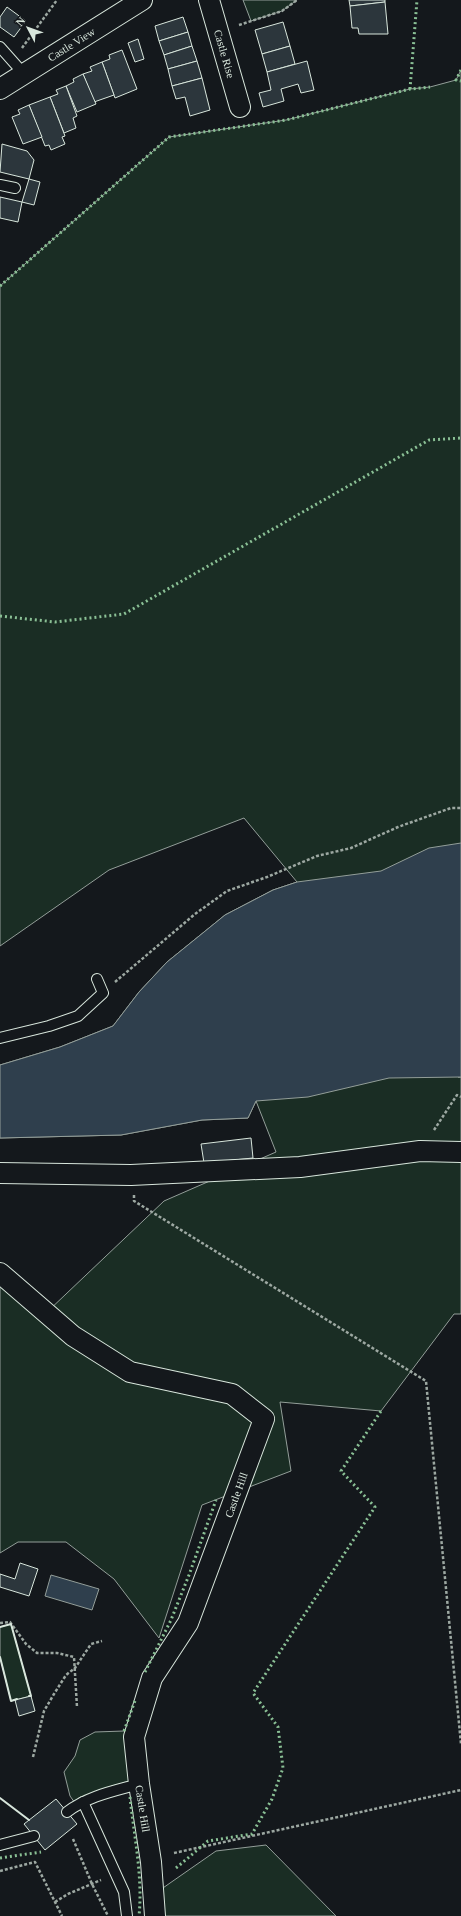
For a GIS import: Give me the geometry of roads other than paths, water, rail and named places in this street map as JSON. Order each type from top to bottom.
[{"type":"street","name":"Castle View","points":[[0,89],[18,67],[142,0]]},
{"type":"street","name":"Castle Rise","points":[[209,0],[240,107]]},
{"type":"street","points":[[0,1173],[131,1175],[300,1167],[420,1151],[461,1152]]},
{"type":"street","name":"Castle Hill","points":[[0,1273],[73,1336],[130,1372],[232,1394],[264,1419],[188,1623],[152,1678],[134,1737],[139,1784],[152,1862],[155,1916]]},
{"type":"lane","points":[[0,47],[18,67]]},
{"type":"lane","points":[[0,185],[15,188]]},
{"type":"lane","points":[[0,1038],[49,1026],[78,1016],[103,993],[97,979]]},
{"type":"lane","points":[[67,1812],[83,1802],[139,1784]]},
{"type":"lane","points":[[83,1802],[124,1892],[127,1916]]},
{"type":"lane","points":[[0,1845],[34,1836]]},
{"type":"water","points":[[461,843],[461,1077],[389,1078],[308,1097],[256,1101],[248,1118],[202,1120],[121,1135],[0,1138],[0,1065],[60,1047],[113,1026],[139,992],[167,962],[225,915],[273,890],[297,882],[381,871],[429,848]]},
{"type":"water","points":[[51,1575],[99,1589],[92,1610],[45,1596]]}]
